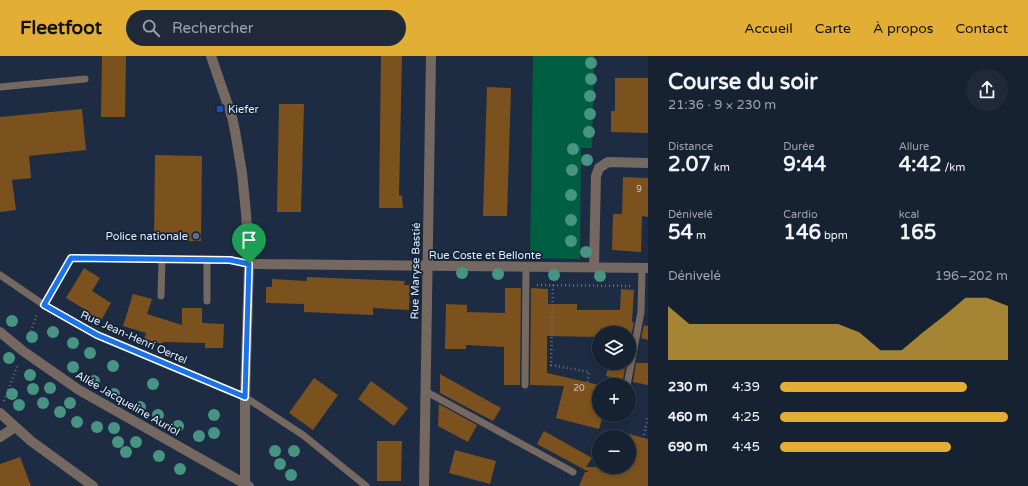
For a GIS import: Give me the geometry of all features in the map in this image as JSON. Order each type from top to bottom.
[{"type":"street","points":[[211,56],[232,117],[236,135],[246,213],[249,264],[245,397],[247,485]]},
{"type":"street","name":"Rue Maryse Bastié","points":[[424,486],[431,56]]},
{"type":"street","points":[[594,267],[596,176],[599,168],[608,162],[648,163]]},
{"type":"street","name":"Rue Coste et Bellonte","points":[[249,264],[645,268]]},
{"type":"street","name":"Allée Jacqueline Auriol","points":[[0,332],[23,351],[79,390],[247,485]]},
{"type":"street","points":[[0,413],[31,441],[93,486]]},
{"type":"street","points":[[0,437],[15,427]]},
{"type":"lane","points":[[0,87],[85,79]]},
{"type":"lane","points":[[44,305],[71,258],[230,260],[249,264]]},
{"type":"lane","points":[[161,296],[162,259]]},
{"type":"lane","points":[[206,301],[207,260]]},
{"type":"lane","points":[[525,385],[526,267]]},
{"type":"lane","points":[[628,378],[641,312],[642,287],[645,268]]},
{"type":"lane","name":"Rue Jean-Henri Oertel","points":[[0,275],[44,305],[97,335],[245,397],[303,435],[366,486]]},
{"type":"lane","points":[[425,391],[573,472]]},
{"type":"path","points":[[536,285],[642,287]]},
{"type":"path","points":[[553,285],[551,365],[589,372],[587,384]]},
{"type":"path","points":[[644,435],[648,416]]},
{"type":"green space","points":[[533,56],[594,56],[592,148],[581,148],[580,259],[530,258]]},
{"type":"building","points":[[102,56],[126,56],[125,117],[101,117]]},
{"type":"building","points":[[381,56],[402,56],[399,195],[402,196],[403,208],[379,208]]},
{"type":"building","points":[[615,78],[648,78],[648,133],[611,132],[611,111],[615,111]]},
{"type":"building","points":[[487,87],[511,88],[507,216],[483,216]]},
{"type":"building","points":[[279,104],[304,104],[301,212],[277,212]]},
{"type":"building","points":[[82,109],[86,150],[29,156],[31,178],[12,180],[16,210],[0,212],[0,117]]},
{"type":"building","points":[[155,155],[202,156],[201,241],[154,241]]},
{"type":"building","points":[[623,177],[648,178],[648,217],[642,216],[641,252],[612,250],[613,214],[622,214]]},
{"type":"building","points":[[84,268],[100,278],[92,291],[111,303],[99,324],[83,315],[86,310],[66,298]]},
{"type":"building","points":[[307,277],[405,281],[404,285],[410,285],[409,310],[373,308],[373,315],[304,312],[304,304],[266,303],[266,287],[272,287],[272,279],[307,281]]},
{"type":"building","points":[[505,288],[521,288],[520,385],[504,385],[504,347],[466,345],[466,349],[445,349],[446,304],[467,305],[467,312],[505,313]]},
{"type":"building","points":[[531,288],[548,289],[548,304],[577,304],[577,310],[620,310],[621,289],[634,290],[632,322],[634,323],[633,326],[592,326],[592,337],[547,336],[547,373],[592,383],[592,422],[601,422],[599,429],[556,418],[564,386],[530,385]]},
{"type":"building","points":[[133,294],[152,299],[147,314],[182,325],[182,308],[202,308],[202,323],[224,324],[223,348],[205,348],[205,343],[163,342],[162,344],[144,339],[146,333],[123,326]]},
{"type":"building","points":[[644,325],[648,326],[648,340],[641,338]]},
{"type":"building","points":[[636,363],[648,363],[648,385],[636,383],[636,378],[634,378]]},
{"type":"building","points":[[607,370],[625,370],[623,378],[606,376]]},
{"type":"building","points":[[440,374],[501,408],[493,421],[440,393]]},
{"type":"building","points":[[314,378],[338,395],[313,430],[289,413]]},
{"type":"building","points":[[371,381],[408,408],[394,426],[358,399]]},
{"type":"building","points":[[439,404],[477,425],[468,442],[438,426]]},
{"type":"building","points":[[544,431],[592,458],[586,467],[592,467],[592,474],[636,474],[636,436],[648,439],[648,486],[579,486],[585,472],[589,472],[537,444]]},
{"type":"building","points":[[377,441],[402,441],[401,481],[377,481]]},
{"type":"building","points":[[455,450],[496,461],[490,484],[449,473]]},
{"type":"building","points":[[20,457],[31,486],[0,486],[0,464]]},
{"type":"place","name":"Kiefer","points":[[220,109]]},
{"type":"place","name":"Police nationale","points":[[196,236]]},
{"type":"route","points":[[71,258],[230,260],[249,264],[245,397],[97,335],[44,305],[71,258]]}]
